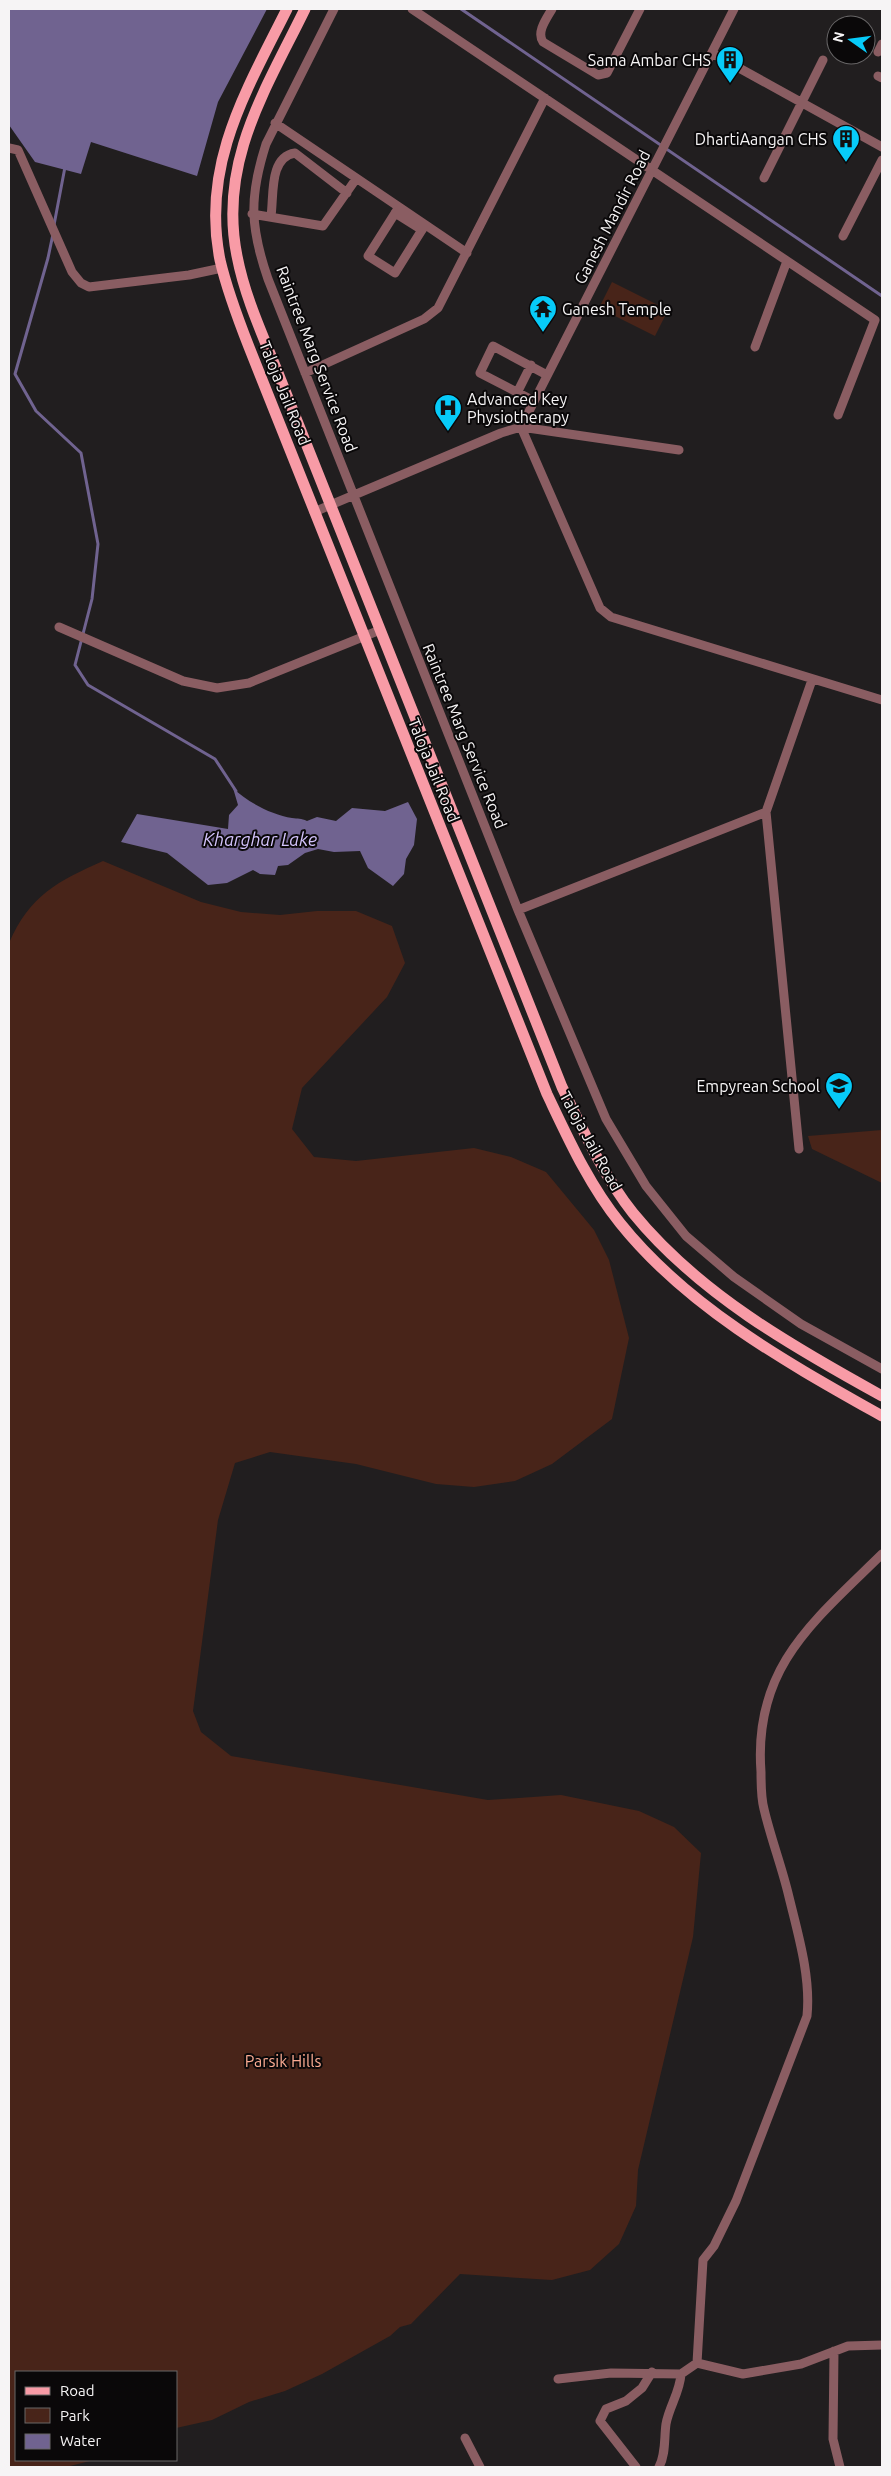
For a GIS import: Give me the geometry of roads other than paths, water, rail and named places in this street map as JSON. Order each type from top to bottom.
[{"type":"main road","name":"Taloja Jail Road","points":[[287,9],[247,87],[226,139],[217,191],[217,242],[222,268],[232,302],[314,512],[547,1094],[593,1184],[619,1222],[642,1249],[696,1298],[796,1367],[882,1416]]},
{"type":"main road","name":"Taloja Jail Road","points":[[305,9],[248,126],[235,178],[233,224],[237,256],[248,296],[562,1087],[608,1175],[632,1211],[654,1237],[706,1284],[786,1340],[882,1396]]},
{"type":"street","name":"Raintree Marg Service Road","points":[[334,9],[275,123],[259,164],[252,214],[259,253],[518,910],[606,1119],[646,1186],[686,1236],[734,1277],[801,1324],[882,1369]]},
{"type":"street","points":[[412,9],[545,98],[654,167],[787,261],[875,320],[838,415]]},
{"type":"street","points":[[552,9],[540,31],[540,38],[543,42],[598,75],[604,75],[640,9]]},
{"type":"street","name":"Ganesh Mandir Road","points":[[521,427],[734,9]]},
{"type":"street","points":[[712,53],[801,104],[882,147]]},
{"type":"street","points":[[764,178],[823,60]]},
{"type":"street","points":[[305,372],[433,313],[442,302],[545,98]]},
{"type":"street","points":[[275,123],[397,210],[467,253]]},
{"type":"street","points":[[9,148],[18,150],[50,226],[72,272],[80,283],[90,287],[189,275],[222,268]]},
{"type":"street","points":[[271,216],[276,169],[279,161],[286,155],[295,154],[347,192]]},
{"type":"street","points":[[843,236],[882,160]]},
{"type":"street","points":[[252,214],[323,226],[356,179]]},
{"type":"street","points":[[397,210],[368,256],[395,273],[423,227]]},
{"type":"street","points":[[755,347],[787,261]]},
{"type":"street","points":[[534,401],[518,391],[480,373],[493,346],[547,375]]},
{"type":"street","points":[[518,391],[531,365]]},
{"type":"street","points":[[314,512],[501,433],[521,427],[679,450]]},
{"type":"street","points":[[521,427],[600,608],[611,617],[882,700]]},
{"type":"street","points":[[59,627],[183,681],[217,688],[249,683],[380,630]]},
{"type":"street","points":[[799,1149],[766,812],[812,680]]},
{"type":"street","points":[[518,910],[766,812]]},
{"type":"street","points":[[697,2363],[703,2260],[714,2246],[736,2201],[761,2141],[788,2061],[803,2030],[807,2016],[809,1996],[793,1913],[780,1861],[763,1808],[759,1748],[766,1701],[784,1659],[810,1624],[882,1554]]},
{"type":"street","points":[[558,2379],[652,2372],[681,2374],[697,2363],[743,2374],[801,2364],[848,2346],[882,2345]]},
{"type":"street","points":[[834,2351],[833,2439],[840,2467]]},
{"type":"street","points":[[636,2467],[600,2421],[606,2409],[626,2402],[642,2388],[652,2372]]},
{"type":"street","points":[[659,2467],[666,2439],[666,2423],[680,2384],[681,2374]]},
{"type":"street","points":[[465,2438],[480,2467]]},
{"type":"water","points":[[9,9],[267,9],[218,102],[197,176],[91,142],[81,174],[35,162],[9,125]]},
{"type":"water","name":"Kharghar Lake","points":[[233,788],[245,798],[268,811],[307,821],[317,817],[336,821],[352,808],[385,811],[408,802],[417,819],[414,845],[406,859],[404,874],[393,886],[368,868],[360,851],[334,852],[318,849],[305,853],[288,865],[278,866],[275,875],[260,874],[253,870],[227,883],[208,885],[167,853],[121,842],[137,814],[228,829],[229,815],[238,805]]},
{"type":"waterway","points":[[461,9],[882,296]]},
{"type":"waterway","points":[[54,225],[65,167]]},
{"type":"waterway","points":[[53,234],[15,374],[36,411],[81,453],[98,544],[92,599],[75,665],[88,685],[215,759],[236,791]]},
{"type":"place","name":"Sama Ambar CHS","points":[[730,84]]},
{"type":"place","name":"DhartiAangan CHS","points":[[846,163]]},
{"type":"place","name":"Ganesh Temple","points":[[543,333]]},
{"type":"place","name":"Advanced Key Physiotherapy","points":[[448,432]]},
{"type":"place","name":"Empyrean School","points":[[839,1110]]},
{"type":"park label","name":"Parsik Hills","points":[[283,2061]]}]
